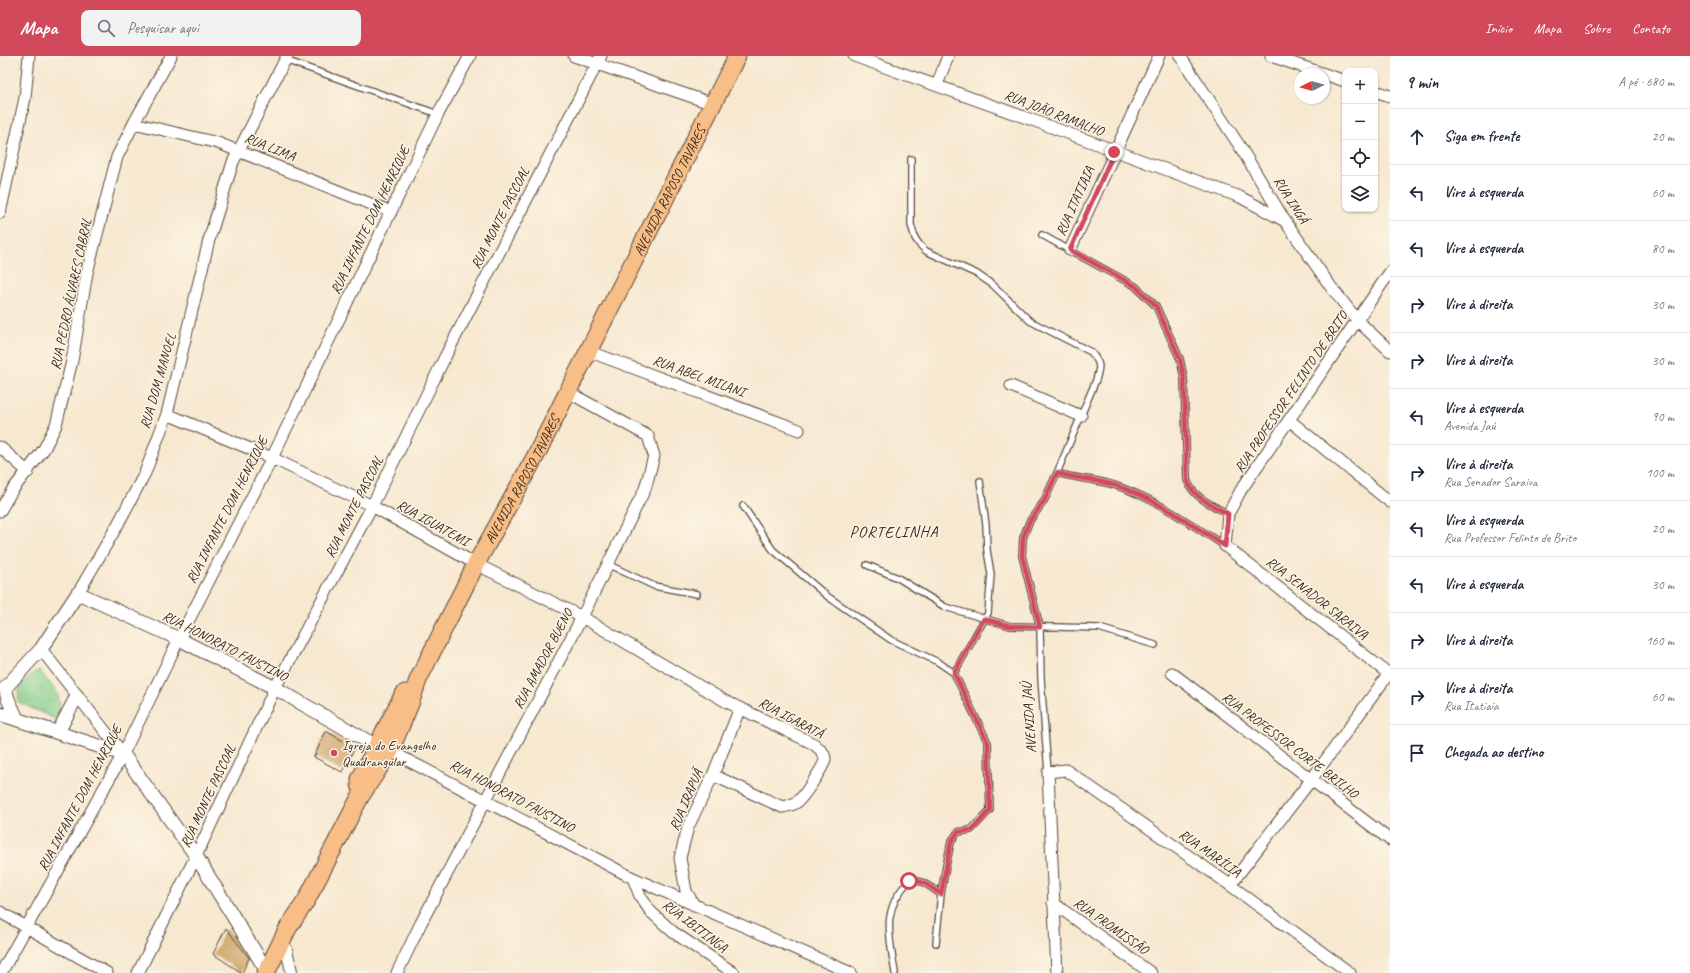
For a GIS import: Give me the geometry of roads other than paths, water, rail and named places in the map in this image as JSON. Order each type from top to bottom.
[{"type":"main road","name":"AVENIDA RAPOSO TAVARES","points":[[306,900],[360,797],[360,779],[383,748],[402,697],[418,680],[476,564],[536,457],[737,56]]},
{"type":"main road","points":[[269,972],[286,948],[298,925],[306,900]]},
{"type":"main road","points":[[269,972],[288,928],[306,900]]},
{"type":"street","name":"RUA PEDRO ÁLVARES CABRAL","points":[[0,510],[11,492],[28,472],[44,448],[56,425],[72,361],[87,273],[117,157],[171,56]]},
{"type":"street","name":"RUA INFANTE DOM HENRIQUE","points":[[1,973],[123,754],[179,639],[272,458],[438,114],[470,56]]},
{"type":"street","points":[[574,56],[599,60],[713,104]]},
{"type":"street","name":"RUA JOÃO RAMALHO","points":[[854,56],[1240,197],[1285,221]]},
{"type":"street","points":[[937,86],[948,56]]},
{"type":"street","name":"RUA ITATIAIA","points":[[1070,250],[1159,56]]},
{"type":"street","name":"RUA INGÁ","points":[[1180,56],[1240,145],[1285,221],[1331,287],[1358,321],[1390,351]]},
{"type":"street","points":[[0,213],[24,98],[26,57]]},
{"type":"street","points":[[1278,57],[1342,80]]},
{"type":"street","name":"RUA DOM MANOEL","points":[[3,689],[41,649],[78,593],[117,526],[145,473],[168,414],[210,240],[233,162],[286,58]]},
{"type":"street","name":"RUA MONTE PASCOAL","points":[[138,973],[196,856],[275,688],[372,506],[445,356],[599,60]]},
{"type":"street","points":[[1378,92],[1390,96]]},
{"type":"street","name":"RUA LIMA","points":[[134,123],[218,143],[391,212]]},
{"type":"street","name":"RUA PROFESSOR FELINTO DE BRITO","points":[[1225,546],[1225,532],[1228,514],[1241,490],[1288,420],[1358,321],[1390,272]]},
{"type":"street","name":"RUA ABEL MILANI","points":[[588,351],[799,430]]},
{"type":"street","points":[[1011,386],[1081,416]]},
{"type":"street","name":"RUA AMADOR BUENO","points":[[397,973],[421,923],[582,617],[645,489],[654,456],[648,436],[568,392]]},
{"type":"street","name":"RUA IGUATEMI","points":[[168,414],[272,458],[372,506],[476,564],[582,617],[740,708]]},
{"type":"street","points":[[1288,420],[1390,502]]},
{"type":"street","points":[[0,447],[28,472]]},
{"type":"street","name":"RUA SENADOR SARAIVA","points":[[1225,546],[1390,674]]},
{"type":"street","name":"RUA HONORATO FAUSTINO","points":[[78,593],[179,639],[275,688],[383,748],[486,800],[633,878],[851,973]]},
{"type":"street","points":[[41,649],[123,754],[196,856],[269,972]]},
{"type":"street","name":"RUA PROFESSOR CORTE BRILHO","points":[[1172,673],[1390,840]]},
{"type":"street","points":[[1230,885],[1390,674]]},
{"type":"street","points":[[3,689],[17,719]]},
{"type":"street","points":[[58,732],[77,696]]},
{"type":"street","name":"RUA IRAPUÃ","points":[[694,905],[686,891],[680,858],[688,827],[713,775],[740,708]]},
{"type":"street","name":"RUA IGARATÁ","points":[[713,775],[782,807],[790,806],[798,802],[824,766],[825,758],[823,752],[814,744],[740,708]]},
{"type":"street","points":[[0,714],[123,754]]},
{"type":"street","name":"RUA MARÍLIA","points":[[1048,772],[1066,770],[1230,885],[1350,973]]},
{"type":"street","name":"AVENIDA JAÚ","points":[[1048,772],[1057,973]]},
{"type":"street","name":"RUA IBITINGA","points":[[633,878],[640,896],[650,912],[673,932],[734,973]]},
{"type":"street","name":"RUA PROMISSÃO","points":[[1053,903],[1151,973]]},
{"type":"street","points":[[0,912],[108,973]]},
{"type":"street","points":[[286,948],[292,973]]},
{"type":"lane","points":[[286,58],[438,114]]},
{"type":"lane","name":"AVENIDA JAÚ","points":[[911,159],[911,225],[914,238],[919,244],[926,251],[977,274],[1002,292],[1030,321],[1086,350],[1098,360],[1100,366],[1096,380],[1057,473],[1044,501],[1029,522],[1023,538],[1022,556],[1040,627],[1041,679],[1048,772]]},
{"type":"lane","points":[[1042,235],[1135,286],[1156,306],[1180,359],[1184,378],[1187,480],[1190,488],[1196,494],[1228,514]]},
{"type":"lane","name":"RUA SENADOR SARAIVA","points":[[1057,473],[1113,485],[1144,496],[1172,511],[1225,546]]},
{"type":"lane","points":[[954,673],[988,613],[991,574],[980,481]]},
{"type":"lane","points":[[743,506],[774,550],[827,596],[890,640],[938,662],[954,673],[988,743],[990,810],[972,830],[958,832],[951,842],[941,894],[936,943]]},
{"type":"lane","points":[[607,564],[654,586],[697,594]]},
{"type":"lane","points":[[867,565],[898,578],[945,607],[984,619],[1010,626],[1099,628],[1155,645]]},
{"type":"lane","points":[[895,973],[888,931],[893,905],[909,881],[915,880],[922,882],[941,894]]},
{"type":"place","name":"Igreja do Evangelho Quadrangular","points":[[334,753]]},
{"type":"district","name":"PORTELINHA","points":[[894,532]]}]
